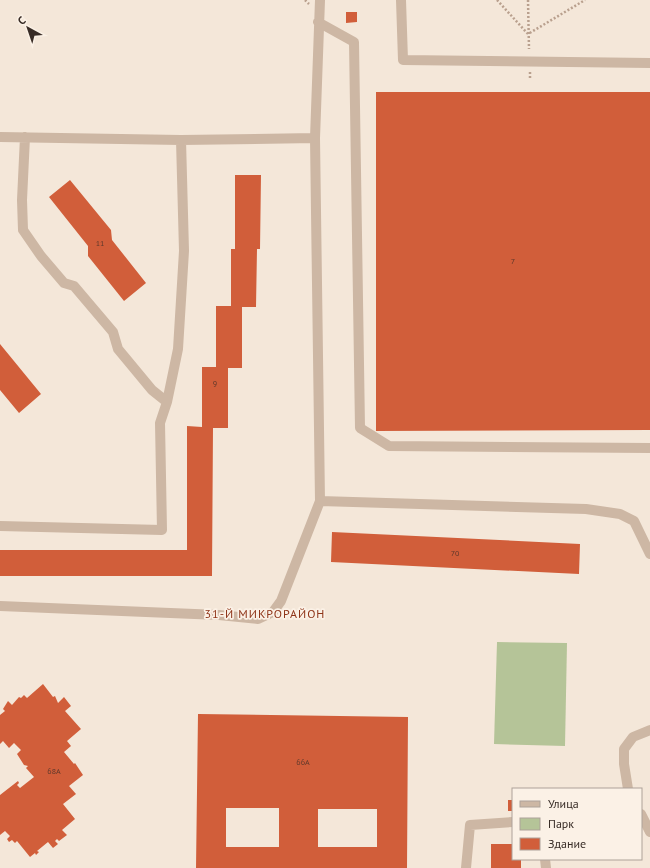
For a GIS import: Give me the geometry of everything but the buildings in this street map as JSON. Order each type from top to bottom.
[{"type":"street","points":[[0,606],[219,615],[258,619],[273,612],[281,601],[320,501],[315,138],[318,22],[320,0]]},
{"type":"street","points":[[401,0],[403,60],[650,63]]},
{"type":"street","points":[[318,22],[354,42],[360,428],[389,446],[650,448]]},
{"type":"street","points":[[0,137],[181,140],[315,138]]},
{"type":"street","points":[[25,137],[22,200],[23,230],[41,256],[64,283],[74,286],[113,332],[118,349],[152,390],[167,402]]},
{"type":"street","points":[[0,526],[162,530],[160,423],[167,402],[178,349],[184,251],[181,140]]},
{"type":"street","points":[[320,501],[586,509],[620,514],[634,521],[650,554]]},
{"type":"street","points":[[628,788],[624,764],[624,749],[633,738],[650,730]]},
{"type":"street","points":[[642,816],[650,832]]},
{"type":"street","points":[[466,868],[470,825],[512,822]]},
{"type":"path","points":[[497,0],[528,34]]},
{"type":"path","points":[[528,0],[530,79]]},
{"type":"path","points":[[528,34],[584,0]]},
{"type":"green space","points":[[497,642],[567,643],[565,746],[494,744]]},
{"type":"district","name":"31-Й МИКРОРАЙОН","points":[[265,614]]}]
